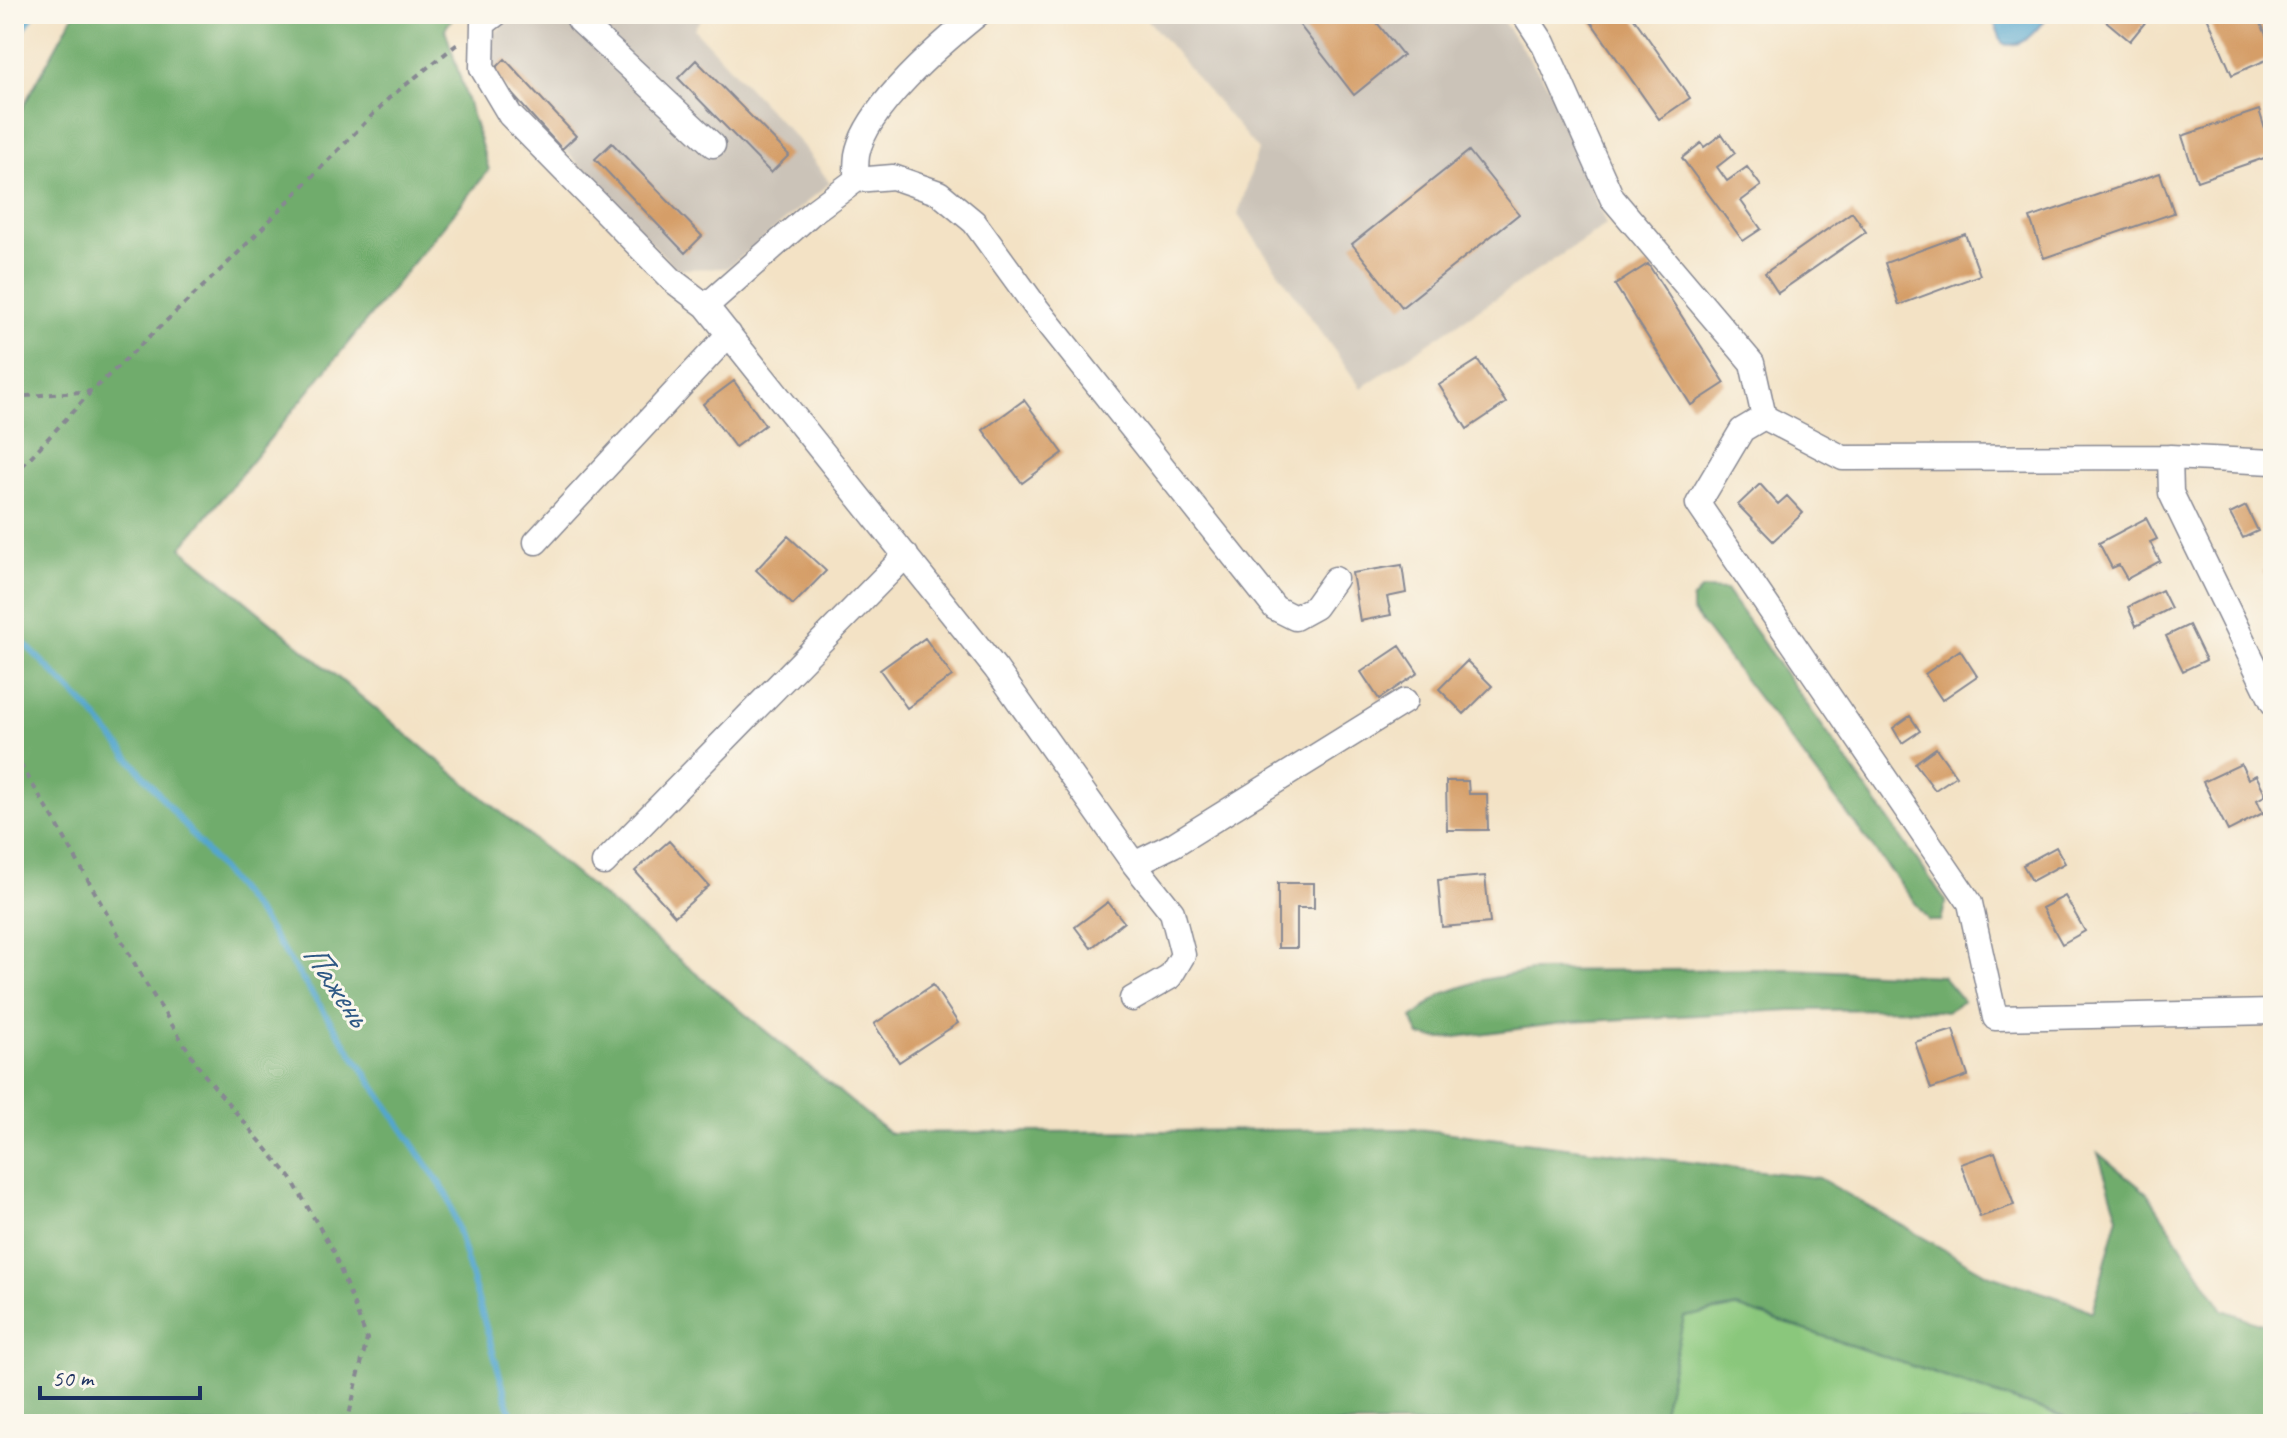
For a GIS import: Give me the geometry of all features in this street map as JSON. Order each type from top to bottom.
[{"type":"street","points":[[576,14],[713,145]]},
{"type":"street","points":[[856,180],[857,153],[876,115],[931,52],[978,14]]},
{"type":"street","points":[[1524,14],[1543,43],[1612,198],[1752,363],[1764,417]]},
{"type":"street","points":[[490,19],[482,68],[510,115],[672,280],[706,306],[996,669],[1134,864],[1172,912],[1183,955],[1170,977],[1132,999]]},
{"type":"street","points":[[706,306],[814,211],[856,180],[893,177],[939,193],[974,222],[1038,310],[1275,608],[1295,618],[1315,607],[1335,579]]},
{"type":"street","points":[[536,542],[729,334]]},
{"type":"street","points":[[1764,417],[1843,458],[2170,457],[2273,462]]},
{"type":"street","points":[[1764,417],[1742,430],[1698,504],[1970,903],[1995,1018],[2273,1012]]},
{"type":"street","points":[[2170,457],[2171,493],[2273,703]]},
{"type":"street","points":[[604,863],[906,555]]},
{"type":"street","points":[[1134,864],[1173,845],[1405,701]]},
{"type":"path","points":[[14,475],[92,391],[233,258],[389,98],[490,19]]},
{"type":"path","points":[[14,397],[92,391]]},
{"type":"path","points":[[14,754],[146,984],[202,1072],[291,1178],[333,1251],[367,1339],[347,1424]]},
{"type":"shaded area","points":[[514,14],[704,14],[694,29],[802,145],[830,183],[727,268],[676,269],[492,72],[492,36]]},
{"type":"shaded area","points":[[1143,14],[1498,14],[1556,97],[1606,225],[1361,388],[1238,215],[1258,150]]},
{"type":"green space","points":[[74,14],[455,14],[445,29],[489,170],[181,548],[889,1133],[1418,1129],[1819,1178],[1987,1274],[2092,1312],[2118,1216],[2098,1153],[2148,1194],[2223,1310],[2273,1328],[2273,1424],[2066,1424],[2067,1418],[1737,1307],[1684,1317],[1660,1424],[14,1424],[14,123]]},
{"type":"green space","points":[[1702,589],[1726,590],[1946,901],[1941,921],[1929,921],[1692,611],[1692,600]]},
{"type":"green space","points":[[1789,969],[1942,976],[1963,1001],[1946,1012],[1919,1009],[1790,1010],[1571,1022],[1441,1039],[1420,1036],[1412,1018],[1442,994],[1482,980],[1531,971]]},
{"type":"green space","points":[[1737,1307],[2068,1419],[2066,1424],[1660,1424],[1684,1317]]},
{"type":"water","points":[[1991,14],[2050,14],[2024,41],[2011,45],[2003,44]]},
{"type":"building","points":[[1291,14],[1370,14],[1403,55],[1354,95]]},
{"type":"building","points":[[1631,14],[1690,98],[1659,119],[1587,16]]},
{"type":"building","points":[[2152,14],[2130,41],[2100,16]]},
{"type":"building","points":[[2206,14],[2257,14],[2273,57],[2232,75]]},
{"type":"building","points":[[505,59],[576,136],[562,149],[492,72]]},
{"type":"building","points":[[696,60],[789,155],[771,173],[678,78]]},
{"type":"building","points":[[2259,110],[2273,155],[2197,181],[2182,136]]},
{"type":"building","points":[[1722,134],[1735,153],[1717,167],[1727,181],[1747,167],[1761,186],[1741,201],[1761,229],[1743,241],[1682,158],[1701,143],[1704,147]]},
{"type":"building","points":[[612,143],[702,236],[685,253],[595,159]]},
{"type":"building","points":[[1469,151],[1519,214],[1402,307],[1352,244]]},
{"type":"building","points":[[2160,173],[2174,213],[2044,258],[2030,218]]},
{"type":"building","points":[[1852,212],[1866,232],[1778,293],[1765,273]]},
{"type":"building","points":[[1965,234],[1980,275],[1899,305],[1885,263]]},
{"type":"building","points":[[1648,264],[1725,383],[1691,405],[1615,285]]},
{"type":"building","points":[[1478,360],[1506,403],[1467,429],[1439,385]]},
{"type":"building","points":[[734,381],[765,425],[735,447],[703,404]]},
{"type":"building","points":[[1024,400],[1063,453],[1022,483],[983,430]]},
{"type":"building","points":[[1760,484],[1778,504],[1787,496],[1803,513],[1773,541],[1738,505]]},
{"type":"building","points":[[2246,506],[2258,531],[2243,538],[2230,514]]},
{"type":"building","points":[[2146,518],[2157,539],[2150,542],[2160,561],[2127,579],[2119,565],[2112,568],[2099,543]]},
{"type":"building","points":[[788,536],[826,571],[793,605],[756,570]]},
{"type":"building","points":[[1402,565],[1406,593],[1387,597],[1391,615],[1360,621],[1352,573]]},
{"type":"building","points":[[2273,565],[2273,588],[2263,571]]},
{"type":"building","points":[[2162,590],[2171,608],[2136,626],[2128,607]]},
{"type":"building","points":[[2189,625],[2206,660],[2183,671],[2166,636]]},
{"type":"building","points":[[925,638],[952,676],[907,708],[880,670]]},
{"type":"building","points":[[1400,646],[1418,673],[1379,699],[1361,672]]},
{"type":"building","points":[[1960,650],[1977,676],[1942,700],[1925,674]]},
{"type":"building","points":[[1467,661],[1492,686],[1464,714],[1439,689]]},
{"type":"building","points":[[1910,716],[1920,731],[1902,743],[1893,728]]},
{"type":"building","points":[[1936,748],[1956,776],[1935,790],[1915,763]]},
{"type":"building","points":[[2241,764],[2248,779],[2256,775],[2266,795],[2257,800],[2263,813],[2228,831],[2203,782]]},
{"type":"building","points":[[1446,781],[1468,781],[1469,794],[1487,794],[1488,830],[1447,830]]},
{"type":"building","points":[[669,841],[709,886],[675,916],[635,871]]},
{"type":"building","points":[[2056,847],[2065,863],[2032,881],[2023,865]]},
{"type":"building","points":[[1485,876],[1490,923],[1442,927],[1438,880]]},
{"type":"building","points":[[1278,883],[1314,883],[1314,908],[1297,908],[1297,948],[1278,948]]},
{"type":"building","points":[[2065,896],[2085,931],[2062,944],[2042,908]]},
{"type":"building","points":[[1108,902],[1124,922],[1091,948],[1075,927]]},
{"type":"building","points":[[933,985],[958,1023],[899,1062],[874,1024]]},
{"type":"building","points":[[1953,1030],[1968,1076],[1931,1089],[1915,1042]]},
{"type":"building","points":[[1995,1152],[2014,1205],[1980,1217],[1961,1164]]},
{"type":"waterway","name":"Пажень","points":[[14,44],[33,14]]},
{"type":"waterway","name":"Пажень","points":[[14,633],[89,709],[261,918],[448,1196],[514,1424]]}]
